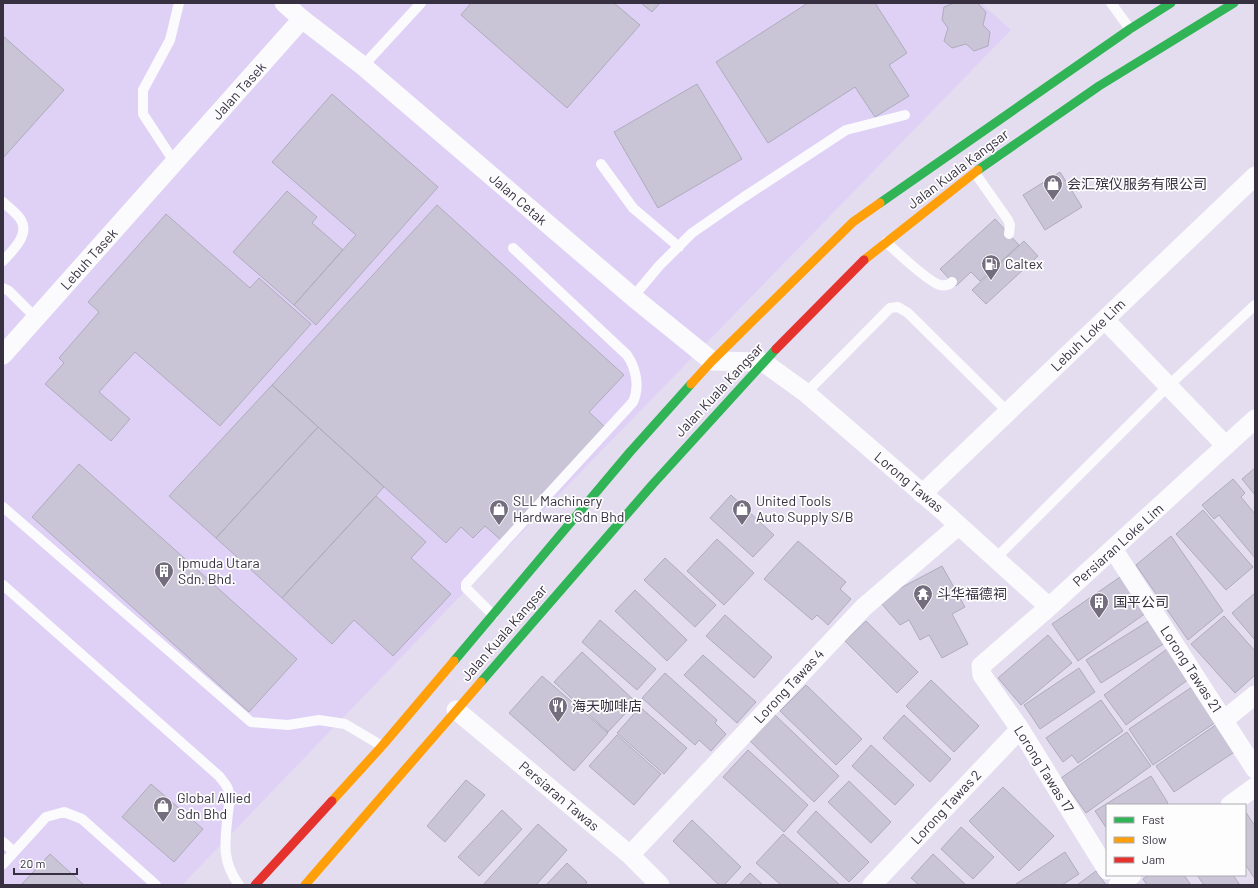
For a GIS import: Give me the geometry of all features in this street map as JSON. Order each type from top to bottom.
[{"type":"highway","name":"Jalan Kuala Kangsar","points":[[255,885],[382,746],[630,452],[712,361],[852,222],[1130,29],[1171,3]]},
{"type":"highway","name":"Jalan Kuala Kangsar","points":[[305,885],[653,484],[763,362],[868,256],[997,156],[1099,86],[1234,3]]},
{"type":"street","name":"Jalan Cetak","points":[[284,3],[302,19],[363,66],[633,298],[712,361]]},
{"type":"street","name":"Jalan Tasek","points":[[175,163],[302,19]]},
{"type":"street","name":"Lebuh Tasek","points":[[3,355],[175,163]]},
{"type":"street","name":"Lebuh Loke Lim","points":[[922,494],[1255,176]]},
{"type":"street","points":[[1104,320],[1167,387],[1226,446]]},
{"type":"street","points":[[712,361],[763,362]]},
{"type":"street","name":"Lorong Tawas","points":[[763,362],[806,393],[944,512],[1049,607]]},
{"type":"street","name":"Persiaran Loke Lim","points":[[981,669],[982,663],[1049,607],[1255,419]]},
{"type":"street","name":"Lorong Tawas 4","points":[[630,855],[864,607],[958,526]]},
{"type":"street","name":"Lorong Tawas 21","points":[[1113,549],[1255,769]]},
{"type":"street","name":"Lorong Tawas 17","points":[[981,669],[982,675],[1020,729],[1106,868]]},
{"type":"street","points":[[1224,720],[1255,695]]},
{"type":"street","name":"Persiaran Tawas","points":[[456,710],[630,855],[660,885]]},
{"type":"street","name":"Lorong Tawas 2","points":[[872,885],[1020,729]]},
{"type":"street","points":[[1231,804],[1255,787]]},
{"type":"street","points":[[1111,876],[1117,885],[1130,876]]},
{"type":"lane","points":[[175,163],[143,114],[143,90],[170,40],[179,3]]},
{"type":"lane","points":[[363,66],[421,3]]},
{"type":"lane","points":[[1111,3],[1130,29]]},
{"type":"lane","points":[[633,298],[659,266],[692,233],[744,197],[846,130],[905,115]]},
{"type":"lane","points":[[601,164],[633,208],[679,247]]},
{"type":"lane","points":[[975,173],[1008,220],[1010,225],[1009,234]]},
{"type":"lane","points":[[3,202],[22,220],[23,232],[20,241],[3,261]]},
{"type":"lane","points":[[886,242],[908,262],[939,284],[945,285],[952,282]]},
{"type":"lane","points":[[493,615],[469,593],[466,588],[466,584],[633,402],[637,388],[634,369],[628,355],[513,248]]},
{"type":"lane","points":[[3,288],[9,291],[36,318]]},
{"type":"lane","points":[[995,559],[1167,387],[1255,305]]},
{"type":"lane","points":[[806,393],[890,308],[898,306],[1008,412]]},
{"type":"lane","points":[[3,507],[251,722],[288,726],[320,720],[345,724],[382,746]]},
{"type":"lane","points":[[3,585],[219,776],[228,788],[230,799],[225,843],[225,857],[231,874],[239,885]]},
{"type":"lane","points":[[3,864],[46,817],[64,812],[82,819],[156,885]]},
{"type":"lane","points":[[3,842],[14,852]]},
{"type":"shaded area","points":[[3,3],[981,3],[1011,30],[466,590],[182,885],[3,885]]},
{"type":"building","points":[[471,3],[614,3],[640,25],[567,108],[461,15]]},
{"type":"building","points":[[641,3],[660,3],[652,12]]},
{"type":"building","points":[[808,3],[875,3],[907,53],[889,65],[909,96],[875,117],[855,87],[768,143],[716,62]]},
{"type":"building","points":[[954,3],[979,3],[979,5],[986,12],[983,25],[990,32],[988,46],[974,51],[966,44],[952,48],[944,41],[948,28],[942,20],[944,7]]},
{"type":"building","points":[[3,36],[64,90],[3,158]]},
{"type":"building","points":[[697,84],[742,159],[658,208],[614,132]]},
{"type":"building","points":[[332,94],[438,187],[316,325],[294,305],[356,235],[272,162]]},
{"type":"building","name":"会汇殡仪服务有限公司","points":[[1060,172],[1082,207],[1045,230],[1023,195]]},
{"type":"building","points":[[287,191],[317,217],[312,223],[343,250],[294,305],[233,252]]},
{"type":"building","points":[[437,205],[624,375],[589,412],[605,427],[501,540],[485,526],[473,538],[461,527],[446,543],[272,385]]},
{"type":"building","points":[[166,214],[250,288],[259,278],[311,324],[220,426],[135,352],[99,392],[130,419],[111,441],[45,384],[64,363],[59,358],[99,312],[88,302]]},
{"type":"building","points":[[995,219],[1019,245],[980,281],[971,272],[956,286],[940,269]]},
{"type":"building","points":[[1024,241],[1038,256],[986,304],[972,290]]},
{"type":"building","points":[[272,385],[318,427],[216,538],[169,496]]},
{"type":"building","points":[[318,427],[384,487],[282,598],[216,538]]},
{"type":"building","name":"Ipmuda Utara Sdn. Bhd.","points":[[79,464],[297,659],[249,712],[32,517]]},
{"type":"building","points":[[1255,468],[1255,495],[1242,479]]},
{"type":"building","points":[[1233,479],[1245,493],[1241,497],[1255,514],[1255,558],[1219,515],[1214,519],[1202,505]]},
{"type":"building","name":"United Tools Auto Supply S/B","points":[[731,495],[774,535],[753,557],[710,518]]},
{"type":"building","points":[[376,496],[426,542],[411,558],[451,594],[393,656],[354,620],[332,644],[282,598]]},
{"type":"building","points":[[1203,510],[1253,567],[1226,590],[1176,534]]},
{"type":"building","points":[[1171,536],[1223,611],[1188,640],[1136,565]]},
{"type":"building","points":[[717,539],[754,573],[724,605],[687,571]]},
{"type":"building","points":[[798,541],[846,582],[840,589],[851,599],[828,625],[817,615],[812,620],[764,579]]},
{"type":"building","points":[[665,558],[716,605],[695,627],[644,580]]},
{"type":"building","name":"斗华福德祠","points":[[942,566],[965,607],[952,614],[968,644],[942,658],[929,635],[920,640],[909,620],[900,625],[881,603],[893,592]]},
{"type":"building","name":"国平公司","points":[[1120,577],[1146,613],[1078,661],[1052,624]]},
{"type":"building","points":[[635,590],[687,640],[667,661],[615,611]]},
{"type":"building","points":[[1255,593],[1255,640],[1232,613]]},
{"type":"building","points":[[725,615],[772,657],[754,678],[706,636]]},
{"type":"building","points":[[1224,616],[1255,651],[1255,675],[1235,693],[1191,644]]},
{"type":"building","points":[[600,620],[656,669],[637,690],[582,642]]},
{"type":"building","points":[[1150,620],[1165,643],[1101,683],[1086,660]]},
{"type":"building","points":[[866,621],[918,672],[897,693],[845,641]]},
{"type":"building","points":[[1048,635],[1072,663],[1021,705],[998,678]]},
{"type":"building","points":[[1167,649],[1189,679],[1126,725],[1104,695]]},
{"type":"building","points":[[582,652],[636,702],[608,732],[554,682]]},
{"type":"building","points":[[703,655],[756,702],[737,723],[684,675]]},
{"type":"building","points":[[1079,668],[1095,692],[1040,729],[1024,705]]},
{"type":"building","points":[[665,673],[717,720],[715,723],[726,734],[711,751],[699,740],[695,745],[642,698]]},
{"type":"building","name":"海天咖啡店","points":[[542,676],[608,733],[574,771],[509,713]]},
{"type":"building","points":[[931,680],[979,726],[954,752],[906,706]]},
{"type":"building","points":[[806,685],[862,739],[836,765],[780,711]]},
{"type":"building","points":[[1195,685],[1219,720],[1153,765],[1129,729]]},
{"type":"building","points":[[1101,700],[1123,731],[1078,763],[1072,755],[1063,762],[1046,738]]},
{"type":"building","points":[[640,707],[687,748],[664,774],[617,733]]},
{"type":"building","points":[[775,715],[839,776],[814,802],[750,741]]},
{"type":"building","points":[[904,715],[951,759],[930,782],[883,738]]},
{"type":"building","points":[[1220,722],[1239,749],[1174,792],[1156,766]]},
{"type":"building","points":[[1127,732],[1151,766],[1086,813],[1061,778]]},
{"type":"building","points":[[617,735],[661,774],[634,805],[589,766]]},
{"type":"building","points":[[871,745],[914,785],[895,805],[852,766]]},
{"type":"building","points":[[748,750],[808,805],[784,832],[723,777]]},
{"type":"building","points":[[1151,776],[1168,803],[1166,804],[1106,804]]},
{"type":"building","points":[[466,780],[485,795],[445,842],[427,826]]},
{"type":"building","points":[[849,781],[891,822],[871,843],[828,802]]},
{"type":"building","name":"Global Allied Sdn Bhd","points":[[151,784],[203,829],[174,862],[122,817]]},
{"type":"building","points":[[1003,787],[1054,836],[1019,871],[969,821]]},
{"type":"building","points":[[1106,804],[1106,828],[1095,811]]},
{"type":"building","points":[[502,810],[522,829],[479,876],[458,857]]},
{"type":"building","points":[[816,811],[869,862],[849,882],[797,832]]},
{"type":"building","points":[[1246,812],[1255,826],[1255,879],[1246,866]]},
{"type":"building","points":[[692,820],[741,867],[724,885],[719,885],[673,841]]},
{"type":"building","points":[[538,824],[567,850],[536,885],[483,885]]},
{"type":"building","points":[[961,827],[994,857],[973,879],[941,849]]},
{"type":"building","points":[[783,834],[840,885],[781,885],[756,863]]},
{"type":"building","points":[[1065,852],[1079,874],[1062,885],[1016,884]]},
{"type":"building","points":[[50,854],[84,885],[21,885]]},
{"type":"building","points":[[933,854],[966,885],[919,885],[911,878]]},
{"type":"building","points":[[567,863],[587,882],[585,885],[546,885]]},
{"type":"building","points":[[1096,871],[1106,885],[1077,885]]},
{"type":"building","points":[[750,873],[763,885],[739,885]]},
{"type":"building","points":[[1148,876],[1185,876],[1191,885],[1147,885],[1143,879]]},
{"type":"building","points":[[1198,876],[1234,876],[1240,885],[1204,885]]},
{"type":"traffic: fast","points":[[880,203],[1130,29],[1171,3]]},
{"type":"traffic: fast","points":[[978,170],[1099,86],[1234,3]]},
{"type":"traffic: fast","points":[[481,682],[653,484],[776,349]]},
{"type":"traffic: fast","points":[[454,661],[630,452],[691,384]]},
{"type":"traffic: slow","points":[[864,260],[978,170]]},
{"type":"traffic: slow","points":[[691,384],[712,361],[853,222],[880,203]]},
{"type":"traffic: slow","points":[[332,801],[382,746],[454,661]]},
{"type":"traffic: slow","points":[[305,885],[481,682]]},
{"type":"traffic: jam","points":[[776,349],[864,260]]},
{"type":"traffic: jam","points":[[255,885],[332,801]]},
{"type":"place","name":"会汇殡仪服务有限公司","points":[[1053,201]]},
{"type":"place","name":"Caltex","points":[[991,281]]},
{"type":"place","name":"SLL Machinery Hardware Sdn Bhd","points":[[499,526]]},
{"type":"place","name":"United Tools Auto Supply S/B","points":[[742,526]]},
{"type":"place","name":"Ipmuda Utara Sdn. Bhd.","points":[[164,588]]},
{"type":"place","name":"斗华福德祠","points":[[923,611]]},
{"type":"place","name":"国平公司","points":[[1099,619]]},
{"type":"place","name":"海天咖啡店","points":[[558,723]]},
{"type":"place","name":"Global Allied Sdn Bhd","points":[[163,823]]}]
